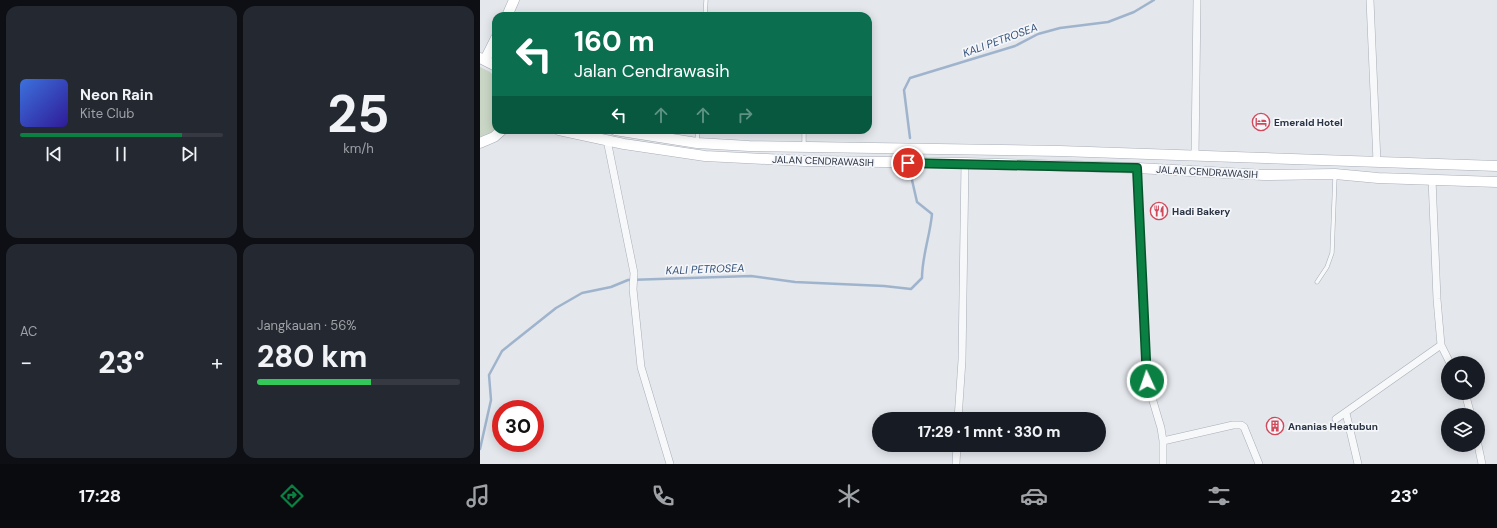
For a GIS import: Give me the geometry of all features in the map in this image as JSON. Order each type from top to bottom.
[{"type":"main road","points":[[508,12],[514,0]]},
{"type":"main road","points":[[492,44],[483,59],[492,64]]},
{"type":"main road","points":[[480,143],[497,134]]},
{"type":"main road","name":"JALAN CENDRAWASIH","points":[[578,134],[705,156],[805,161],[965,163],[1137,168],[1264,175],[1335,174],[1378,178],[1497,182]]},
{"type":"main road","name":"JALAN CENDRAWASIH","points":[[640,134],[697,143],[749,146],[1052,151],[1497,166]]},
{"type":"street","points":[[1195,156],[1196,0]]},
{"type":"street","points":[[1370,0],[1378,162]]},
{"type":"street","points":[[607,140],[634,273],[633,289],[641,367],[670,464]]},
{"type":"street","points":[[958,412],[962,360],[965,163]]},
{"type":"street","points":[[1137,168],[1147,381],[1164,441],[1163,464]]},
{"type":"street","points":[[1432,179],[1437,299],[1441,344],[1447,356]]},
{"type":"street","points":[[1336,418],[1346,413],[1441,344]]},
{"type":"street","points":[[1346,413],[1358,464]]},
{"type":"street","points":[[1164,441],[1233,425],[1241,425],[1244,427],[1259,464]]},
{"type":"street","points":[[956,464],[957,452]]},
{"type":"street","points":[[1479,452],[1482,464]]},
{"type":"lane","points":[[705,12],[706,0]]},
{"type":"lane","points":[[697,143],[698,134]]},
{"type":"lane","points":[[804,134],[804,146]]},
{"type":"lane","points":[[1317,282],[1327,267],[1332,253],[1335,174]]},
{"type":"green space","points":[[480,67],[492,74],[492,132],[480,138]]},
{"type":"waterway","name":"KALI PETROSEA","points":[[910,138],[904,90],[910,78],[1015,46],[1038,34],[1060,28],[1108,22],[1134,12],[1154,0]]},
{"type":"waterway","name":"KALI PETROSEA","points":[[480,449],[491,400],[489,375],[502,351],[556,308],[582,293],[611,287],[628,280],[751,276],[795,282],[884,286],[911,289],[922,278],[923,262],[932,214],[917,202],[912,180]]},
{"type":"place","name":"Emerald Hotel","points":[[1261,122]]},
{"type":"place","name":"Hadi Bakery","points":[[1159,211]]},
{"type":"place","name":"Ananias Heatubun","points":[[1275,426]]},
{"type":"route","points":[[908,163],[965,163],[1137,168],[1147,381]]}]
